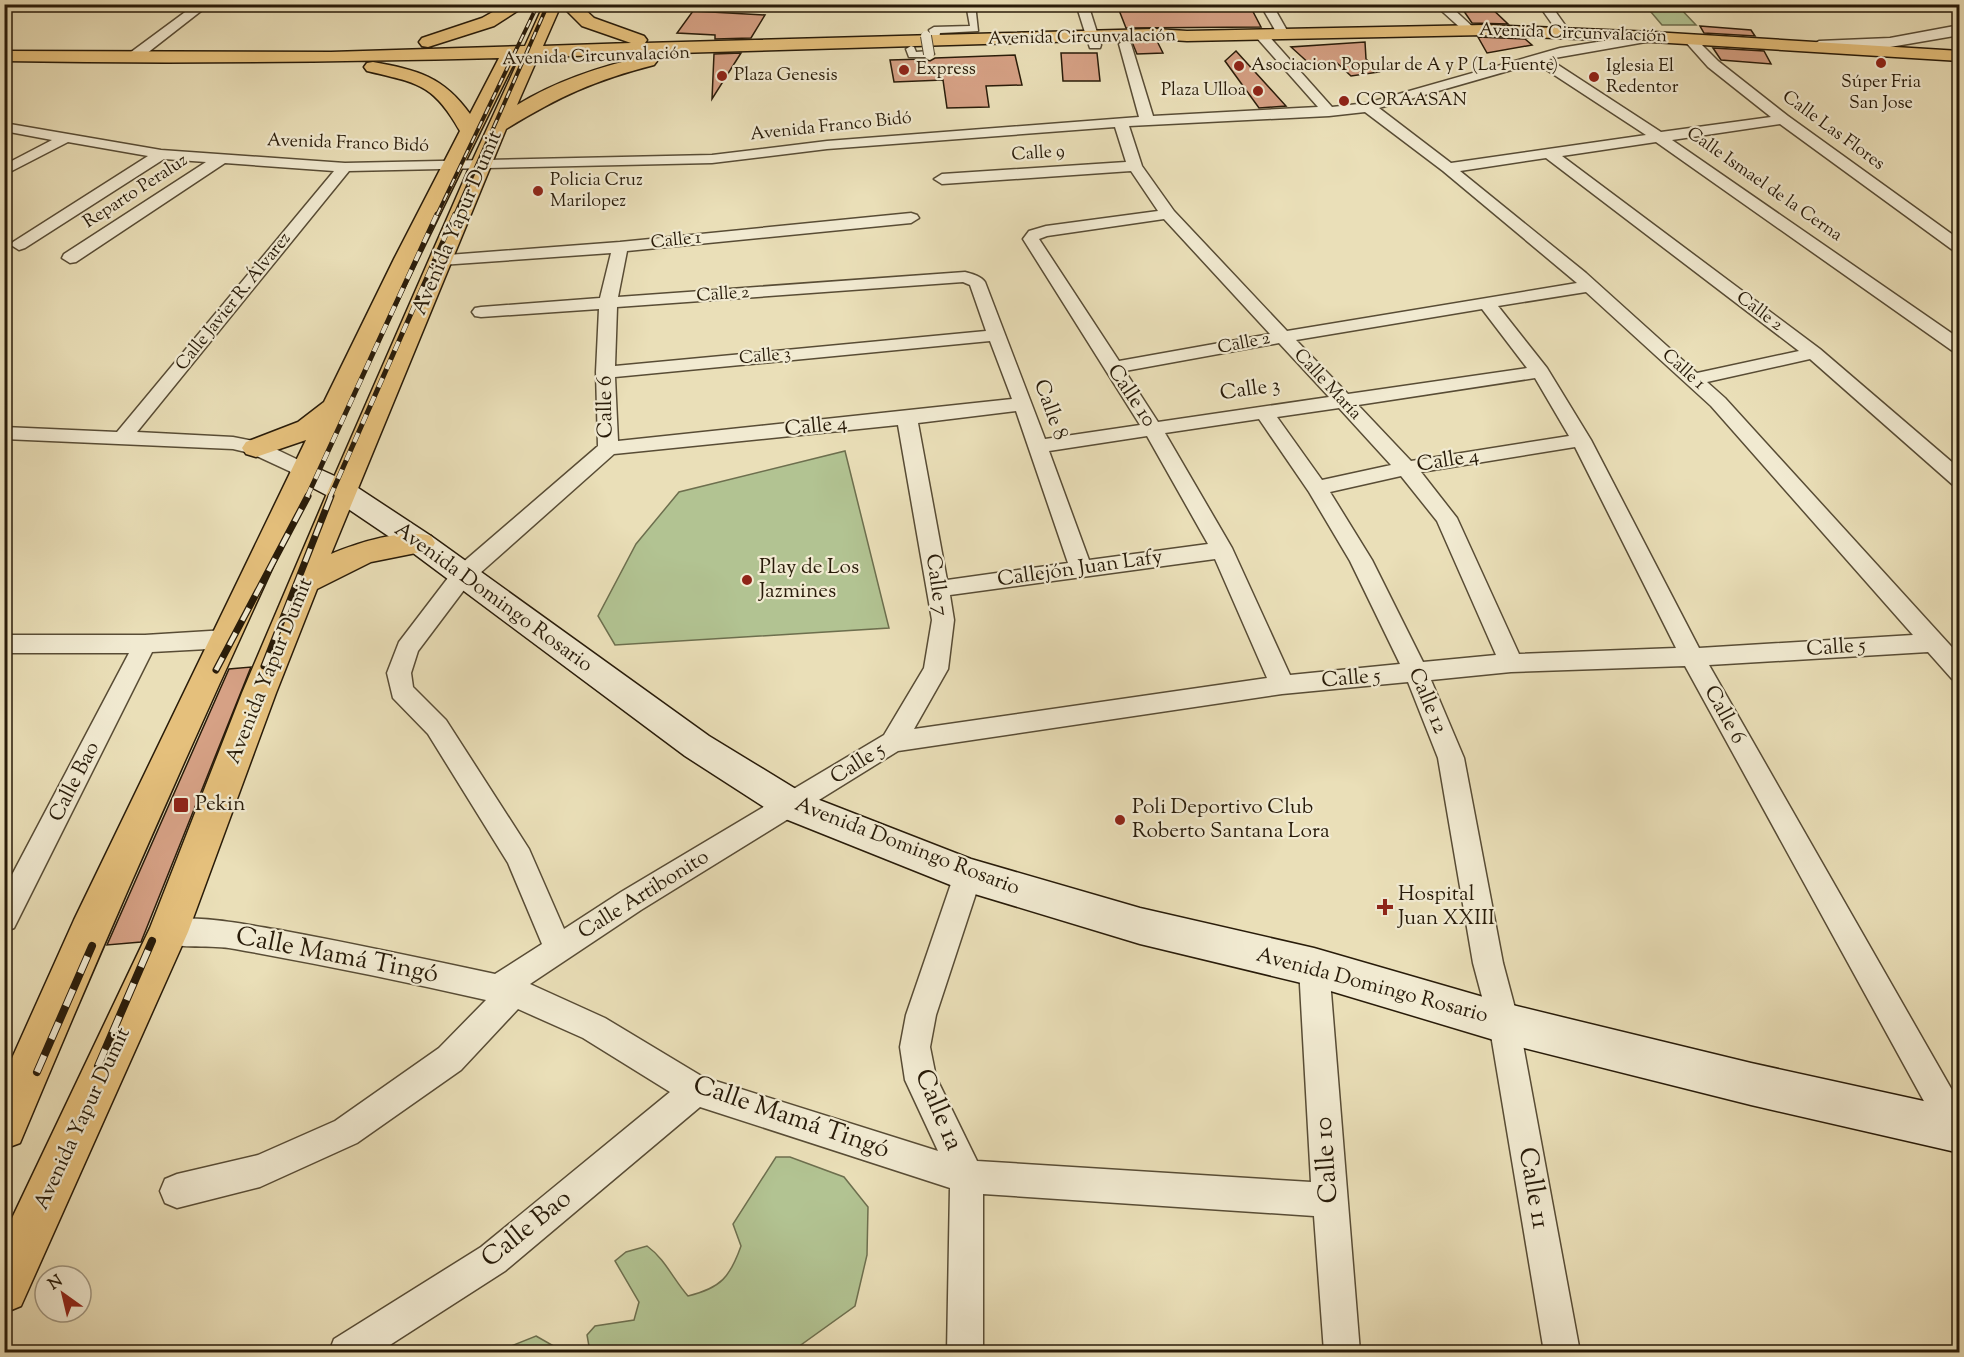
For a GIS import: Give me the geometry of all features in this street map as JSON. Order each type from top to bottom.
[{"type":"main road","points":[[519,55],[521,19],[533,4]]},
{"type":"main road","points":[[519,55],[553,4]]},
{"type":"main road","points":[[569,4],[588,22],[607,31],[635,39],[699,50]]},
{"type":"main road","points":[[329,60],[459,33],[488,22],[521,19]]},
{"type":"main road","name":"Avenida Circunvalación","points":[[699,50],[911,49],[1094,41],[1155,34],[1261,35],[1469,29],[1653,36],[1819,46],[1958,46]]},
{"type":"main road","name":"Avenida Circunvalación","points":[[4,56],[133,65],[1094,41],[1125,44],[1159,43],[1187,36]]},
{"type":"main road","points":[[500,125],[523,108],[575,82],[641,63],[699,50]]},
{"type":"main road","name":"Avenida Yapur Dumit","points":[[4,1127],[93,922],[304,471],[336,405],[466,166],[500,125],[519,55]]},
{"type":"main road","name":"Avenida Yapur Dumit","points":[[4,1289],[168,932],[259,693],[441,260],[466,166],[470,131],[519,55]]},
{"type":"main road","name":"Avenida Circunvalación","points":[[4,56],[329,60]]},
{"type":"main road","points":[[329,60],[402,72],[424,81],[441,90],[452,100],[470,131]]},
{"type":"main road","points":[[256,448],[310,427],[325,417],[336,405]]},
{"type":"main road","name":"Avenida Domingo Rosario","points":[[304,471],[342,491],[420,543],[697,746],[791,805],[968,875],[1140,926],[1314,967],[1504,1023],[1959,1132]]},
{"type":"main road","points":[[306,581],[353,555],[386,547],[420,543]]},
{"type":"street","points":[[132,58],[204,4]]},
{"type":"street","points":[[911,49],[912,55],[929,54],[926,36],[936,36],[934,30],[975,29],[969,4]]},
{"type":"street","points":[[1042,4],[1066,4]]},
{"type":"street","points":[[1082,4],[1094,41]]},
{"type":"street","points":[[1266,4],[1283,34]]},
{"type":"street","points":[[1440,4],[1469,29]]},
{"type":"street","points":[[1544,4],[1564,32]]},
{"type":"street","points":[[1542,32],[1560,52]]},
{"type":"street","points":[[1261,35],[1329,112]]},
{"type":"street","name":"Avenida Franco Bidó","points":[[4,128],[161,154],[345,167],[712,159],[827,145],[1121,122],[1329,112],[1368,107],[1541,60],[1560,52],[1653,36]]},
{"type":"street","points":[[1933,38],[1940,47],[1958,46]]},
{"type":"street","points":[[1819,46],[1867,45],[1933,38],[1958,46]]},
{"type":"street","name":"Calle Las Flores","points":[[1689,39],[1713,64],[1783,119],[1959,248]]},
{"type":"street","points":[[1125,44],[1147,121]]},
{"type":"street","name":"Calle Ismael de la Cerna","points":[[1541,60],[1660,136],[1959,348]]},
{"type":"street","name":"Calle 1","points":[[1368,107],[1448,168],[1590,286],[1694,379],[1718,402],[1959,672]]},
{"type":"street","points":[[1448,168],[1783,119]]},
{"type":"street","name":"Calle María","points":[[1121,122],[1135,166],[1168,214],[1406,468],[1446,518],[1511,663]]},
{"type":"street","points":[[4,171],[64,139]]},
{"type":"street","points":[[18,246],[161,154]]},
{"type":"street","name":"Calle 2","points":[[1550,154],[1814,353],[1959,480]]},
{"type":"street","name":"Reparto Peraluz","points":[[70,258],[222,158]]},
{"type":"street","name":"Calle 9","points":[[942,179],[1135,166]]},
{"type":"street","name":"Calle Javier R. Álvarez","points":[[123,437],[345,167]]},
{"type":"street","name":"Calle 10","points":[[1168,214],[1046,231],[1035,234],[1031,239],[1153,429],[1222,550],[1282,686]]},
{"type":"street","name":"Calle 1","points":[[441,260],[620,247],[911,218]]},
{"type":"street","name":"Calle 6","points":[[558,949],[519,857],[437,727],[402,691],[399,673],[408,648],[462,576],[608,448],[605,372],[608,303],[620,247]]},
{"type":"street","name":"Calle 2","points":[[482,312],[965,277]]},
{"type":"street","name":"Calle 8","points":[[965,277],[977,282],[1081,569]]},
{"type":"street","name":"Calle 2","points":[[1112,368],[1282,337],[1590,286]]},
{"type":"street","name":"Calle 6","points":[[1486,303],[1540,372],[1581,440],[1692,657],[1959,1132]]},
{"type":"street","name":"Calle 3","points":[[605,372],[997,335]]},
{"type":"street","points":[[1694,379],[1814,353]]},
{"type":"street","name":"Calle 3","points":[[1038,446],[1540,372]]},
{"type":"street","name":"Calle 4","points":[[608,448],[1023,404]]},
{"type":"street","name":"Calle 12","points":[[1264,412],[1317,488],[1361,560],[1416,673],[1451,758],[1488,963],[1504,1023]]},
{"type":"street","name":"Calle 7","points":[[893,742],[936,669],[943,621],[907,418]]},
{"type":"street","name":"Avenida Domingo Rosario","points":[[4,433],[233,443],[256,448],[304,471]]},
{"type":"street","name":"Calle 4","points":[[1317,488],[1406,468],[1581,440]]},
{"type":"street","name":"Callejón Juan Lafy","points":[[938,589],[1222,550]]},
{"type":"street","points":[[4,644],[145,644],[226,639]]},
{"type":"street","name":"Calle 5","points":[[791,805],[893,742],[1282,686],[1511,663],[1692,657],[1932,643]]},
{"type":"street","name":"Calle Bao","points":[[4,919],[13,892],[145,644]]},
{"type":"street","name":"Calle Artibonito","points":[[177,1191],[260,1171],[346,1132],[450,1059],[506,991],[558,949],[631,901],[791,805]]},
{"type":"street","name":"Calle 1a","points":[[965,1353],[967,1177],[921,1080],[915,1047],[921,1015],[968,875]]},
{"type":"street","name":"Calle Mamá Tingó","points":[[168,932],[231,935],[358,958],[506,991],[594,1028],[696,1090],[967,1177],[1329,1200]]},
{"type":"street","name":"Calle 10","points":[[1314,967],[1329,1200],[1342,1353]]},
{"type":"street","name":"Calle 11","points":[[1504,1023],[1562,1353]]},
{"type":"street","name":"Calle Bao","points":[[347,1353],[493,1259],[696,1090]]},
{"type":"green space","points":[[1645,5],[1677,5],[1696,25],[1662,25]]},
{"type":"green space","name":"Play de Los Jazmines","points":[[845,451],[889,628],[615,645],[598,616],[636,544],[679,492]]},
{"type":"green space","points":[[776,1157],[790,1157],[844,1177],[868,1207],[867,1255],[855,1306],[791,1352],[590,1352],[587,1335],[595,1326],[634,1320],[639,1302],[615,1261],[626,1252],[647,1246],[659,1257],[688,1296],[709,1289],[723,1280],[733,1266],[741,1246],[733,1224]]},
{"type":"green space","points":[[536,1336],[561,1352],[496,1352]]},
{"type":"building","points":[[1249,4],[1261,27],[1126,28],[1117,5]]},
{"type":"building","points":[[1459,4],[1487,4],[1508,24],[1472,23]]},
{"type":"building","points":[[693,11],[765,15],[751,38],[715,39],[715,35],[677,33]]},
{"type":"building","points":[[1700,26],[1751,30],[1755,36],[1704,33]]},
{"type":"building","points":[[1478,37],[1525,39],[1532,45],[1487,53]]},
{"type":"building","points":[[1157,41],[1163,53],[1137,54],[1132,42]]},
{"type":"building","points":[[1365,42],[1366,59],[1379,72],[1351,76],[1337,63],[1312,66],[1291,47]]},
{"type":"building","points":[[1713,48],[1764,51],[1771,64],[1721,60]]},
{"type":"building","points":[[1236,51],[1286,106],[1259,108],[1225,61]]},
{"type":"building","points":[[741,53],[712,99],[714,54]]},
{"type":"building","points":[[1061,53],[1097,53],[1100,81],[1063,81]]},
{"type":"building","points":[[1015,55],[1022,85],[986,86],[989,107],[947,108],[943,80],[894,82],[890,60],[924,59],[930,61],[935,58]]},
{"type":"building","points":[[251,667],[141,942],[107,945],[229,669]]},
{"type":"railway","points":[[437,215],[538,4]]},
{"type":"railway","points":[[455,215],[548,4]]},
{"type":"railway","points":[[307,497],[437,214]]},
{"type":"railway","points":[[330,497],[455,214]]},
{"type":"railway","points":[[216,670],[308,496]]},
{"type":"railway","points":[[264,666],[331,496]]},
{"type":"railway","points":[[98,1066],[152,941]]},
{"type":"railway","points":[[37,1072],[92,946]]},
{"type":"place","name":"Súper Fria San Jose","points":[[1881,63]]},
{"type":"place","name":"Asociacion Popular de A y P (La Fuente)","points":[[1239,66]]},
{"type":"place","name":"Express","points":[[904,70]]},
{"type":"place","name":"Plaza Genesis","points":[[722,76]]},
{"type":"place","name":"Iglesia El Redentor","points":[[1594,77]]},
{"type":"place","name":"Plaza Ulloa","points":[[1258,91]]},
{"type":"place","name":"CORAASAN","points":[[1344,101]]},
{"type":"place","name":"Policia Cruz Marilopez","points":[[538,191]]},
{"type":"place","name":"Play de Los Jazmines","points":[[747,580]]},
{"type":"place","name":"Pekin","points":[[181,805]]},
{"type":"place","name":"Poli Deportivo Club Roberto Santana Lora","points":[[1120,820]]},
{"type":"place","name":"Hospital Juan XXIII","points":[[1385,907]]}]
